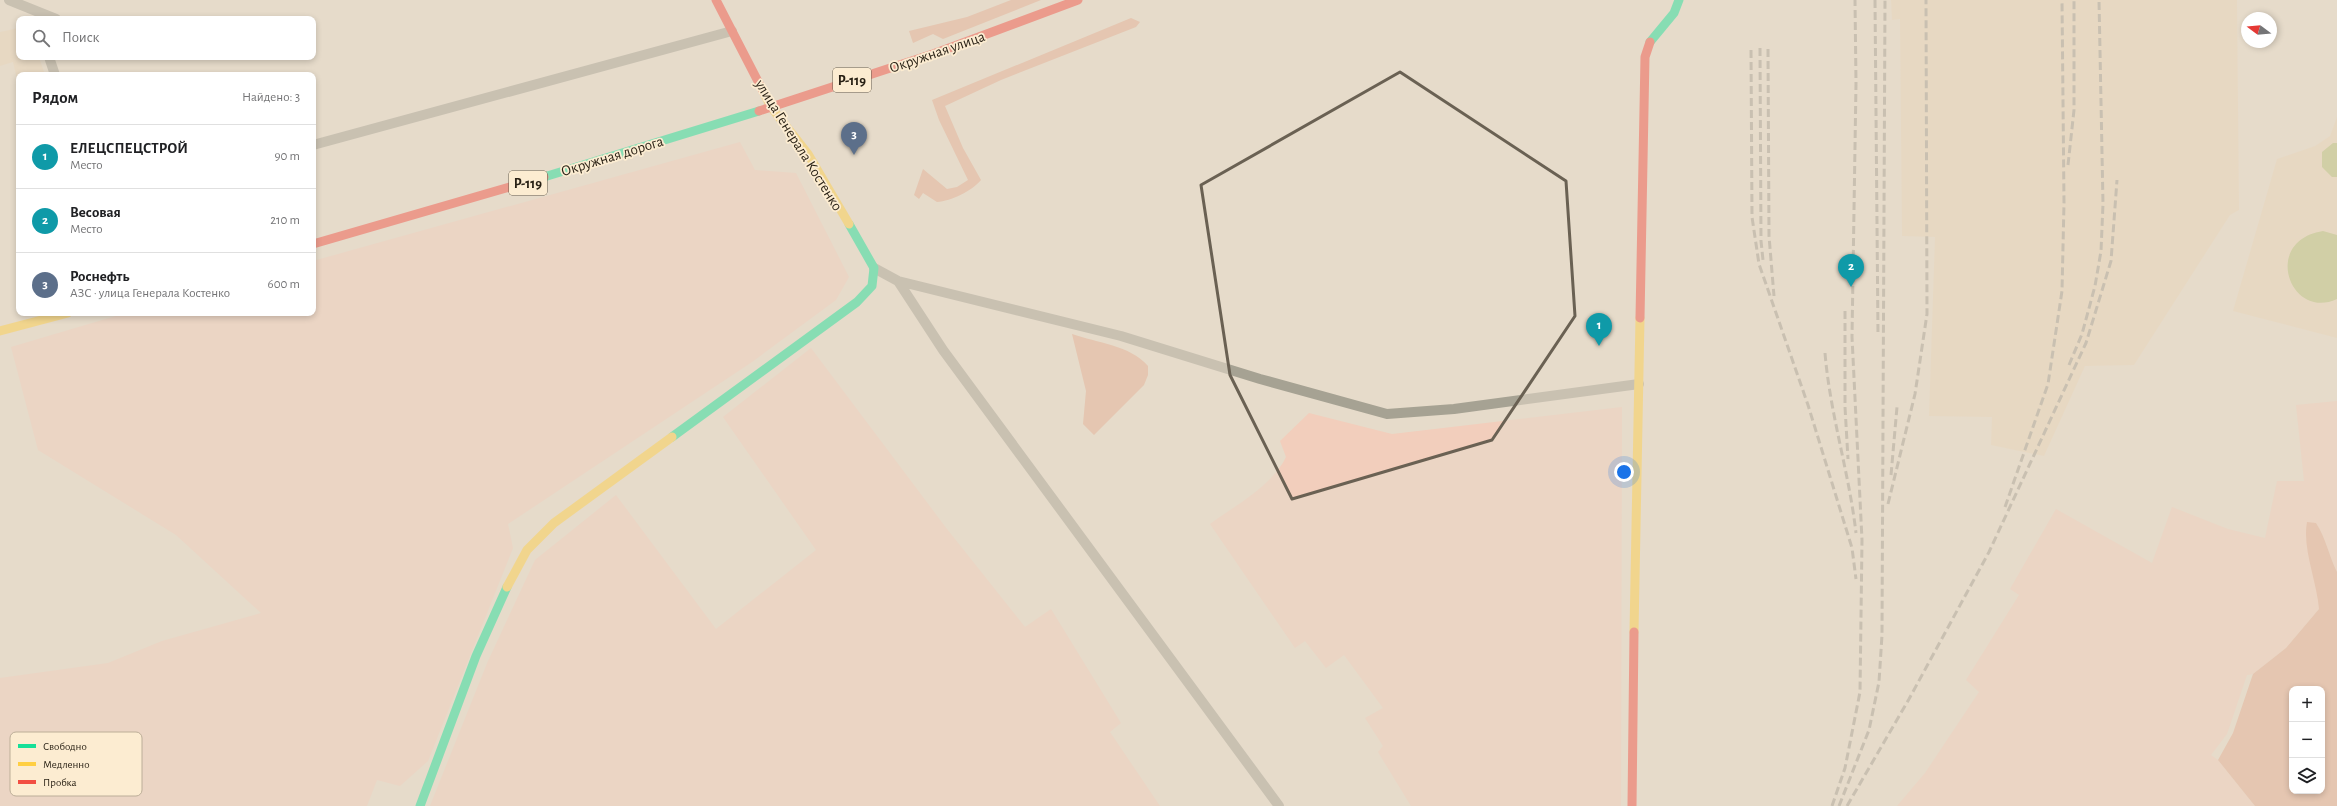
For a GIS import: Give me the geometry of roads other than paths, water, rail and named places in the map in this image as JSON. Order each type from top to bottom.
[{"type":"main road","name":"Окружная улица","points":[[771,106],[933,54],[1078,0]]},
{"type":"main road","points":[[1632,806],[1633,600],[1639,384],[1645,57],[1650,41],[1671,19],[1677,8],[1679,0]]},
{"type":"main road","name":"улица Генерала Костенко","points":[[717,1],[771,106],[808,154],[874,268]]},
{"type":"main road","name":"Окружная дорога","points":[[316,243],[506,189],[771,106]]},
{"type":"main road","points":[[420,806],[476,656],[507,586],[527,550],[554,523],[857,302],[872,286],[874,268]]},
{"type":"main road","points":[[0,331],[57,316]]},
{"type":"street","points":[[9,0],[49,16]]},
{"type":"street","points":[[316,144],[732,31]]},
{"type":"street","points":[[50,60],[53,72]]},
{"type":"street","points":[[874,268],[898,281],[1121,336],[1260,379],[1387,414],[1454,409],[1639,384]]},
{"type":"street","points":[[898,281],[943,350],[1279,806]]},
{"type":"railway","points":[[1832,806],[1845,768],[1860,692],[1862,540],[1852,337],[1856,83],[1855,0]]},
{"type":"railway","points":[[1875,0],[1878,335]]},
{"type":"railway","points":[[1839,806],[1869,730],[1879,682],[1882,635],[1885,0]]},
{"type":"railway","points":[[1888,504],[1915,394],[1927,314],[1926,0]]},
{"type":"railway","points":[[2005,507],[2048,384],[2062,291],[2064,203],[2062,0]]},
{"type":"railway","points":[[2068,165],[2074,110],[2074,0]]},
{"type":"railway","points":[[2069,365],[2082,334],[2095,286],[2101,251],[2103,204],[2099,0]]},
{"type":"railway","points":[[1760,48],[1761,241],[1763,260]]},
{"type":"railway","points":[[1768,49],[1769,236],[1774,296]]},
{"type":"railway","points":[[1751,50],[1752,217],[1759,264],[1808,405],[1852,548],[1856,579]]},
{"type":"railway","points":[[1847,806],[1909,699],[1989,552],[2086,343],[2111,261],[2117,180]]},
{"type":"railway","points":[[1845,311],[1845,407],[1848,459]]},
{"type":"railway","points":[[1825,353],[1827,376],[1849,488],[1856,533]]},
{"type":"railway","points":[[1891,475],[1897,407]]},
{"type":"place","name":"Роснефть","points":[[854,155]]},
{"type":"place","name":"Весовая","points":[[1851,287]]},
{"type":"place","name":"ЕЛЕЦСПЕЦСТРОЙ","points":[[1599,346]]}]
